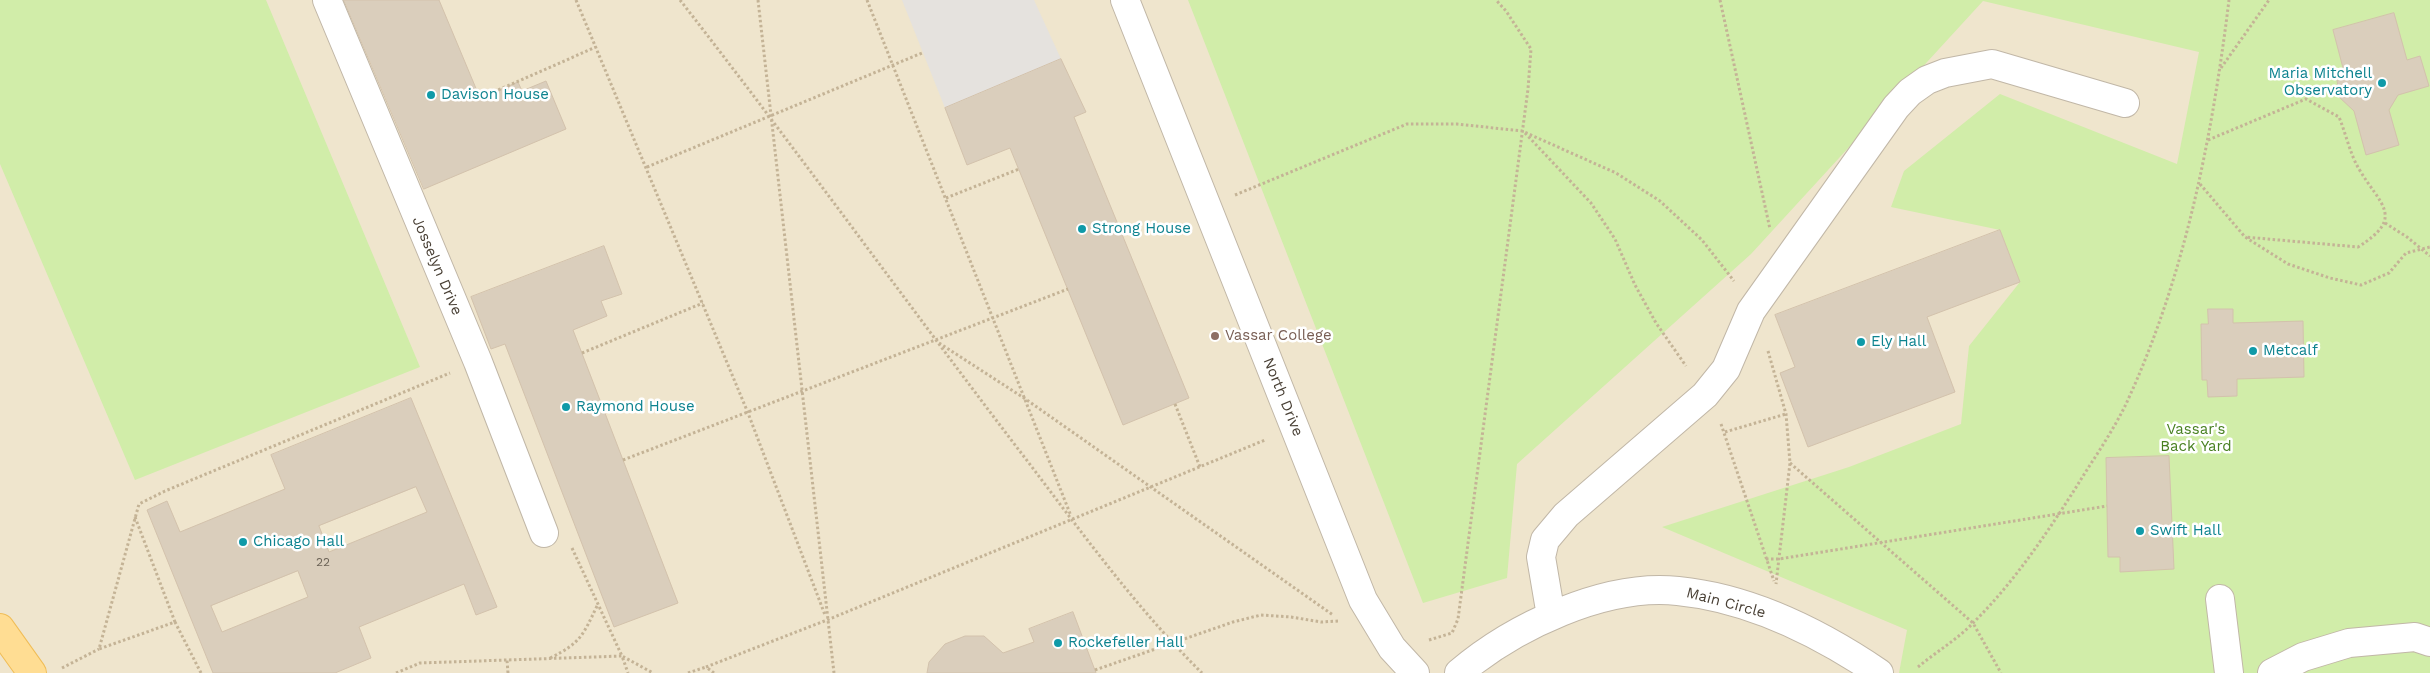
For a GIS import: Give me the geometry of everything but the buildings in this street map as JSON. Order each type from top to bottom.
[{"type":"main road","points":[[0,628],[32,673]]},
{"type":"lane","name":"Josselyn Drive","points":[[326,0],[478,362],[544,533]]},
{"type":"lane","name":"North Drive","points":[[1125,0],[1363,600],[1392,648],[1415,673]]},
{"type":"lane","points":[[1551,616],[1541,557],[1545,540],[1566,515],[1697,402],[1715,384],[1735,352],[1751,310],[1896,107],[1910,92],[1927,80],[1945,73],[1992,64],[2125,103]]},
{"type":"lane","name":"Main Circle","points":[[1459,673],[1475,659],[1507,638],[1551,616],[1594,600],[1638,591],[1676,590],[1706,595],[1788,621],[1846,650],[1880,673]]},
{"type":"lane","points":[[2220,599],[2229,673]]},
{"type":"lane","points":[[2272,673],[2303,657],[2349,643],[2416,637],[2430,642]]},
{"type":"path","points":[[576,0],[748,412],[827,620]]},
{"type":"path","points":[[680,0],[770,116],[935,340],[1072,519],[1172,644],[1202,673]]},
{"type":"path","points":[[758,0],[834,673]]},
{"type":"path","points":[[867,0],[1072,519]]},
{"type":"path","points":[[1420,641],[1438,639],[1452,633],[1458,619],[1522,131],[1531,50],[1496,0]]},
{"type":"path","points":[[1720,0],[1780,270]]},
{"type":"path","points":[[1918,667],[1973,623],[2020,570],[2059,514],[2126,406],[2161,320],[2194,211],[2221,69],[2229,0]]},
{"type":"path","points":[[2221,69],[2269,0]]},
{"type":"path","points":[[480,98],[596,47]]},
{"type":"path","points":[[647,167],[922,53]]},
{"type":"path","points":[[2208,140],[2306,99],[2339,117],[2359,168],[2385,207],[2385,223],[2374,237],[2358,247],[2245,238]]},
{"type":"path","points":[[1226,199],[1407,124],[1457,124],[1522,131],[1616,173],[1660,201],[1702,240],[1735,283]]},
{"type":"path","points":[[1522,131],[1591,203],[1615,239],[1635,285],[1656,324],[1689,371]]},
{"type":"path","points":[[946,198],[1019,170]]},
{"type":"path","points":[[2199,184],[2245,238],[2288,264],[2361,285],[2390,273],[2406,253],[2430,247]]},
{"type":"path","points":[[2385,223],[2422,248],[2430,256]]},
{"type":"path","points":[[623,460],[1068,290]]},
{"type":"path","points":[[582,353],[703,303]]},
{"type":"path","points":[[935,340],[1024,398],[1342,621],[1321,622],[1291,617],[1260,615],[1233,622],[1095,670]]},
{"type":"path","points":[[1719,420],[1725,432],[1776,587],[1790,463],[1786,414],[1781,391],[1766,347]]},
{"type":"path","points":[[99,649],[139,504],[154,496],[478,362]]},
{"type":"path","points":[[1175,404],[1200,466]]},
{"type":"path","points":[[1725,432],[1786,414]]},
{"type":"path","points":[[688,673],[827,620],[1270,438]]},
{"type":"path","points":[[1790,463],[1973,623],[2001,673]]},
{"type":"path","points":[[1766,559],[1779,559],[1882,543],[2107,506]]},
{"type":"path","points":[[135,517],[175,622],[201,673]]},
{"type":"path","points":[[547,659],[569,648],[583,636],[597,606]]},
{"type":"path","points":[[61,669],[99,649],[175,622]]},
{"type":"path","points":[[396,673],[420,663],[622,656],[628,673]]},
{"type":"path","points":[[507,660],[508,673]]},
{"type":"path","points":[[706,667],[714,673]]},
{"type":"shaded area","name":"Vassar College","points":[[0,0],[2430,0],[2430,673],[0,673]]},
{"type":"shaded area","points":[[902,0],[1034,0],[1061,59],[945,108]]},
{"type":"green space","points":[[0,0],[266,0],[420,367],[135,480],[0,164]]},
{"type":"green space","name":"Vassar's Back Yard","points":[[1188,0],[2430,0],[2430,673],[1899,673],[1907,630],[1662,527],[1849,467],[1961,424],[1969,346],[2020,282],[2000,230],[1891,207],[1904,171],[2000,94],[2177,164],[2199,52],[1983,1],[1751,254],[1517,464],[1507,578],[1423,603]]},
{"type":"place","name":"Maria Mitchell Observatory","points":[[2382,83]]},
{"type":"place","name":"Davison House","points":[[431,95]]},
{"type":"place","name":"Strong House","points":[[1082,229]]},
{"type":"place","name":"Vassar College","points":[[1215,336]]},
{"type":"place","name":"Ely Hall","points":[[1861,342]]},
{"type":"place","name":"Metcalf","points":[[2253,351]]},
{"type":"place","name":"Raymond House","points":[[566,407]]},
{"type":"place","name":"Swift Hall","points":[[2140,531]]},
{"type":"place","name":"Chicago Hall","points":[[243,542]]},
{"type":"place","name":"Rockefeller Hall","points":[[1058,643]]}]
